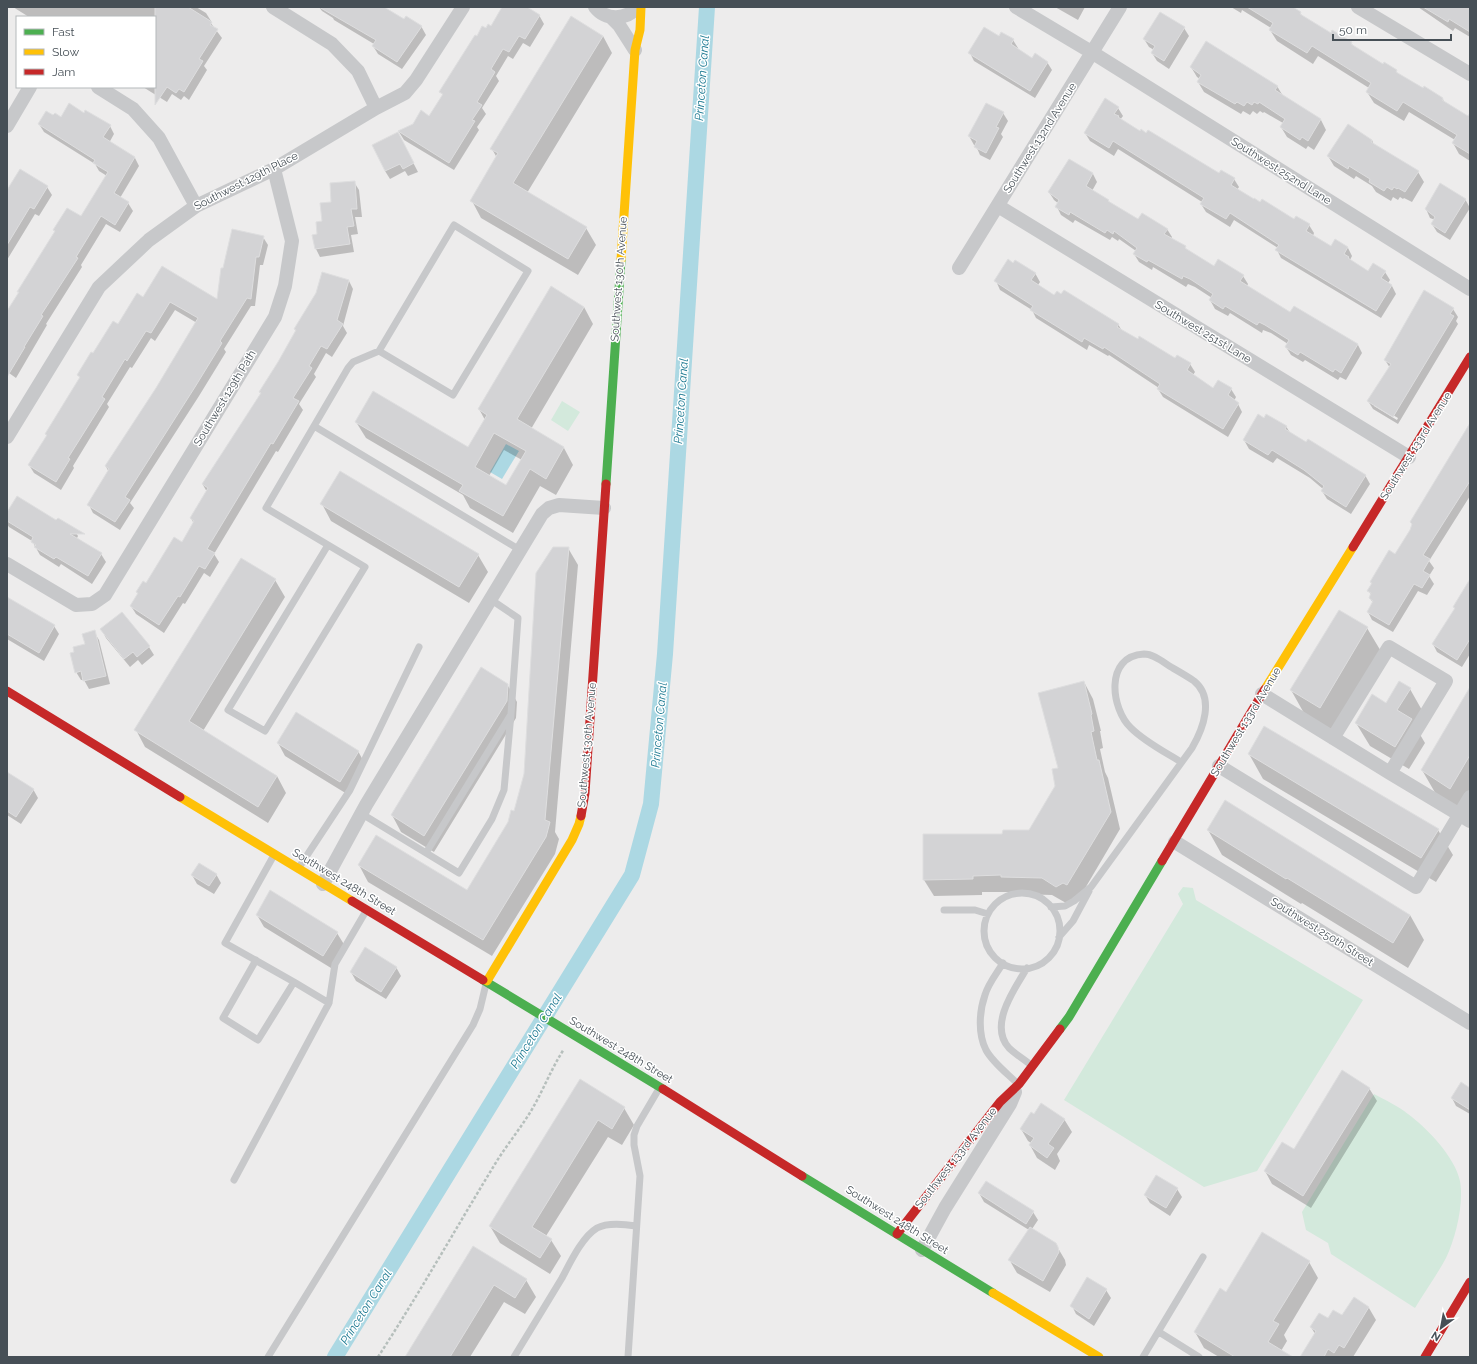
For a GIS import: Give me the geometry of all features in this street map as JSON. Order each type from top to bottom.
[{"type":"street","points":[[273,7],[332,44],[358,71],[376,108]]},
{"type":"street","name":"Southwest 129th Place","points":[[7,437],[99,287],[149,240],[196,206],[274,169],[376,108],[405,93],[416,80],[463,7]]},
{"type":"street","points":[[595,7],[603,14],[618,18],[632,13],[640,7]]},
{"type":"street","name":"Southwest 130th Avenue","points":[[487,981],[565,853],[579,824],[582,813],[585,793],[635,50],[640,30],[640,7]]},
{"type":"street","name":"Southwest 252nd Lane","points":[[1016,7],[1093,53],[1470,290]]},
{"type":"street","name":"Southwest 132nd Avenue","points":[[959,268],[1120,7]]},
{"type":"street","points":[[1364,9],[1470,74]]},
{"type":"street","points":[[611,17],[619,25],[635,50]]},
{"type":"street","points":[[7,126],[29,88]]},
{"type":"street","points":[[100,88],[133,109],[159,138],[196,206]]},
{"type":"street","name":"Southwest 129th Path","points":[[7,564],[76,605],[92,604],[105,595],[275,317],[285,286],[292,241],[274,169]]},
{"type":"street","name":"Southwest 251st Lane","points":[[998,206],[1409,457]]},
{"type":"street","name":"Southwest 133rd Avenue","points":[[897,1234],[1000,1102],[1019,1084],[1069,1017],[1175,842],[1262,694],[1470,357]]},
{"type":"street","points":[[322,884],[362,814],[534,525],[542,514],[549,508],[565,505],[604,508]]},
{"type":"street","points":[[1333,738],[1389,647],[1446,681],[1390,773]]},
{"type":"street","name":"Southwest 248th Street","points":[[7,691],[322,884],[487,981],[559,1027],[660,1087],[922,1250],[1099,1357]]},
{"type":"street","points":[[1262,694],[1390,773],[1465,817]]},
{"type":"street","points":[[1219,766],[1416,887],[1465,817],[1470,797]]},
{"type":"street","name":"Southwest 250th Street","points":[[1175,842],[1470,1022]]},
{"type":"street","name":"Southwest 133rd Avenue","points":[[922,1250],[945,1208],[1010,1104],[1019,1084]]},
{"type":"street","points":[[1424,1357],[1465,1300],[1470,1282]]},
{"type":"lane","points":[[328,545],[228,710],[265,731],[365,568],[328,545],[266,508],[348,368],[353,362],[379,351],[454,225],[528,271],[453,395],[379,351]]},
{"type":"lane","points":[[314,426],[520,550]]},
{"type":"lane","points":[[362,814],[459,873],[492,819],[504,790],[518,618],[490,599]]},
{"type":"lane","points":[[298,869],[350,790],[419,646]]},
{"type":"lane","points":[[1059,938],[1073,921],[1091,887],[1197,740],[1205,718],[1205,702],[1201,688],[1195,682],[1154,656],[1143,654],[1130,659],[1120,667],[1115,680],[1116,694],[1125,722],[1145,739],[1181,762]]},
{"type":"lane","points":[[426,853],[511,714]]},
{"type":"lane","points":[[274,854],[225,943],[329,1003]]},
{"type":"lane","points":[[1051,907],[1065,906],[1074,901],[1091,887]]},
{"type":"lane","points":[[1023,893],[1034,895],[1051,907],[1057,916],[1060,927],[1056,948],[1050,957],[1041,964],[1020,969],[1010,967],[992,954],[987,945],[984,934],[988,914],[994,905],[1003,898],[1012,894],[1023,893]]},
{"type":"lane","points":[[234,1180],[329,1003],[335,964],[366,910]]},
{"type":"lane","points":[[944,910],[976,910],[988,914]]},
{"type":"lane","points":[[256,960],[223,1018],[258,1040],[294,982]]},
{"type":"lane","points":[[1003,963],[985,994],[980,1014],[981,1033],[986,1050],[998,1065],[1019,1084]]},
{"type":"lane","points":[[1027,968],[1007,1003],[1003,1013],[1002,1025],[1003,1038],[1008,1047],[1032,1066]]},
{"type":"lane","points":[[268,1357],[473,1025],[480,1009],[487,981]]},
{"type":"lane","points":[[628,1357],[640,1176],[634,1145],[634,1135],[637,1126],[660,1087]]},
{"type":"lane","points":[[514,1357],[576,1253],[591,1232],[607,1225],[617,1224],[636,1226]]},
{"type":"lane","points":[[1143,1357],[1203,1257]]},
{"type":"lane","points":[[1158,1332],[1199,1357]]},
{"type":"path","points":[[378,1357],[495,1165],[530,1113],[565,1047]]},
{"type":"green space","points":[[562,401],[580,412],[568,431],[551,420]]},
{"type":"green space","points":[[1183,887],[1193,888],[1196,900],[1363,1000],[1257,1171],[1204,1187],[1064,1100],[1183,904],[1178,894]]},
{"type":"green space","points":[[1374,1094],[1404,1111],[1431,1135],[1452,1162],[1460,1181],[1460,1209],[1450,1250],[1415,1308],[1331,1254],[1328,1243],[1306,1230],[1302,1212]]},
{"type":"water","points":[[506,444],[519,451],[502,479],[490,472]]},
{"type":"building","points":[[155,7],[188,7],[212,22],[210,25],[218,29],[199,59],[203,61],[184,92],[179,89],[176,93],[167,87],[155,105],[156,16]]},
{"type":"building","points":[[319,7],[384,7],[404,19],[406,16],[422,26],[397,62],[372,46],[376,40]]},
{"type":"building","points":[[502,7],[527,7],[540,15],[525,39],[519,36],[509,52],[503,49],[491,69],[495,72],[477,102],[482,105],[472,120],[475,121],[449,163],[398,131],[413,124],[421,110],[429,116],[443,94],[439,92],[475,35],[477,36],[482,26],[486,28],[488,24],[491,26]]},
{"type":"building","points":[[1247,7],[1293,7],[1301,12],[1300,14],[1331,33],[1332,30],[1352,42],[1351,44],[1383,64],[1384,62],[1397,70],[1396,72],[1423,88],[1424,86],[1443,98],[1442,100],[1468,116],[1470,113],[1470,154],[1452,143],[1457,135],[1403,102],[1397,111],[1366,92],[1371,83],[1312,46],[1307,53],[1269,30],[1273,23]]},
{"type":"building","points":[[1423,7],[1470,7],[1470,32],[1449,19],[1448,22]]},
{"type":"building","points":[[1160,12],[1185,27],[1164,61],[1151,53],[1155,46],[1143,39]]},
{"type":"building","points":[[571,16],[603,36],[513,183],[587,227],[568,259],[470,201],[498,153],[490,149]]},
{"type":"building","points":[[984,27],[999,36],[1001,32],[1014,39],[1011,44],[1032,58],[1035,53],[1048,62],[1030,91],[968,53]]},
{"type":"building","points":[[1206,41],[1278,86],[1275,90],[1321,119],[1308,141],[1302,137],[1300,140],[1280,127],[1285,119],[1259,102],[1258,104],[1254,102],[1252,105],[1247,102],[1244,106],[1237,102],[1235,104],[1197,82],[1201,75],[1190,67]]},
{"type":"building","points":[[1105,98],[1119,107],[1114,114],[1140,131],[1141,129],[1146,133],[1148,130],[1219,173],[1221,170],[1235,178],[1231,185],[1260,202],[1262,199],[1294,219],[1296,216],[1310,224],[1306,231],[1331,246],[1335,239],[1348,247],[1344,254],[1349,257],[1348,258],[1368,271],[1373,263],[1386,271],[1381,278],[1392,285],[1376,311],[1275,250],[1279,245],[1230,213],[1226,219],[1200,204],[1204,198],[1113,141],[1109,148],[1084,133]]},
{"type":"building","points":[[69,103],[84,113],[85,110],[111,125],[103,137],[135,157],[114,193],[129,202],[115,225],[101,216],[76,257],[78,258],[41,315],[43,316],[7,377],[7,311],[19,292],[17,292],[55,231],[53,230],[67,208],[81,216],[108,172],[93,163],[95,160],[38,124],[46,111],[53,115],[55,113],[61,117]]},
{"type":"building","points":[[986,103],[1004,112],[996,127],[999,128],[986,153],[974,147],[977,141],[968,136]]},
{"type":"building","points":[[1348,124],[1372,140],[1371,142],[1419,171],[1405,192],[1394,187],[1392,190],[1387,187],[1384,191],[1369,182],[1370,179],[1349,166],[1348,169],[1327,156]]},
{"type":"building","points":[[398,132],[414,163],[403,169],[400,164],[385,171],[372,145]]},
{"type":"building","points":[[1069,159],[1093,173],[1086,186],[1109,200],[1108,201],[1138,219],[1142,213],[1168,229],[1164,234],[1186,246],[1185,248],[1214,266],[1218,259],[1244,275],[1240,281],[1290,312],[1294,306],[1358,344],[1341,373],[1335,369],[1333,372],[1300,352],[1298,355],[1285,347],[1289,340],[1265,325],[1259,322],[1257,325],[1225,306],[1223,309],[1209,300],[1213,294],[1190,279],[1183,276],[1182,279],[1148,260],[1147,262],[1133,254],[1137,248],[1114,231],[1113,234],[1107,230],[1105,233],[1070,212],[1069,215],[1055,207],[1059,200],[1048,192]]},
{"type":"building","points":[[20,169],[48,186],[34,209],[30,207],[7,245],[7,190]]},
{"type":"building","points":[[355,181],[357,209],[351,209],[354,226],[347,227],[350,244],[315,249],[312,235],[317,234],[316,222],[322,221],[320,203],[331,202],[330,183]]},
{"type":"building","points":[[1440,183],[1466,199],[1445,233],[1431,224],[1435,217],[1425,209]]},
{"type":"building","points":[[232,229],[264,236],[259,257],[256,257],[251,299],[247,298],[220,341],[222,343],[125,497],[130,500],[115,522],[87,505],[109,469],[105,466],[156,388],[198,318],[170,302],[151,333],[146,331],[127,361],[125,359],[102,397],[105,399],[68,458],[70,459],[56,482],[28,465],[80,377],[77,375],[91,352],[93,353],[113,321],[118,324],[137,293],[143,297],[162,266],[217,299],[221,268],[223,268]]},
{"type":"building","points":[[1008,259],[1013,263],[1015,260],[1036,273],[1031,280],[1054,295],[1057,291],[1061,294],[1064,290],[1119,324],[1117,327],[1138,339],[1139,336],[1175,358],[1177,355],[1191,363],[1187,370],[1213,388],[1218,380],[1232,388],[1228,395],[1239,403],[1223,429],[1157,389],[1160,384],[1104,347],[1103,349],[1084,338],[1082,342],[1030,310],[1033,306],[994,281]]},
{"type":"building","points":[[322,272],[349,280],[337,320],[343,324],[327,349],[321,346],[309,366],[312,368],[293,398],[299,401],[273,444],[271,443],[207,549],[215,553],[205,569],[199,566],[180,597],[178,596],[159,625],[130,606],[138,593],[136,592],[143,581],[146,583],[174,537],[182,542],[194,521],[190,518],[208,488],[202,484],[261,393],[259,392],[278,362],[296,330],[294,329],[316,293]]},
{"type":"building","points":[[551,286],[584,307],[517,419],[564,447],[546,479],[530,469],[503,516],[459,491],[463,485],[355,422],[373,391],[468,447],[487,415],[478,409]],"holes":[[[494,433],[526,451],[506,485],[475,467]]]},
{"type":"building","points":[[1424,290],[1454,308],[1450,314],[1454,316],[1393,417],[1367,401],[1391,364],[1384,360]]},
{"type":"building","points":[[1258,414],[1264,418],[1266,414],[1287,426],[1285,429],[1306,442],[1308,439],[1366,475],[1346,507],[1321,491],[1324,486],[1304,470],[1272,450],[1268,455],[1243,440]]},
{"type":"building","points":[[1470,423],[1470,481],[1423,555],[1430,559],[1423,571],[1430,575],[1422,588],[1414,584],[1389,625],[1367,612],[1373,601],[1369,598],[1371,593],[1367,591],[1372,583],[1370,582],[1389,550],[1395,554],[1410,530],[1412,524],[1410,522]]},
{"type":"building","points":[[340,471],[479,554],[459,587],[320,504]]},
{"type":"building","points":[[17,496],[56,520],[58,518],[85,534],[70,534],[102,553],[88,576],[56,557],[54,559],[34,547],[36,545],[31,542],[33,537],[7,521],[7,512]]},
{"type":"building","points":[[553,547],[569,547],[545,820],[550,822],[546,837],[483,940],[358,865],[376,835],[467,890],[508,822],[511,810],[514,811],[524,774],[536,573]]},
{"type":"building","points":[[241,558],[276,579],[189,721],[277,776],[258,807],[134,730]]},
{"type":"building","points":[[1470,579],[1470,639],[1457,660],[1432,644],[1455,608],[1453,607]]},
{"type":"building","points":[[7,597],[55,625],[39,653],[7,634]]},
{"type":"building","points":[[1339,610],[1368,627],[1320,708],[1290,690]]},
{"type":"building","points":[[122,612],[150,646],[137,657],[133,652],[124,659],[100,629]]},
{"type":"building","points":[[95,630],[106,676],[83,681],[81,671],[75,673],[70,653],[74,652],[73,647],[85,644],[82,634]]},
{"type":"building","points":[[481,667],[508,684],[507,701],[424,836],[391,815]]},
{"type":"building","points":[[1084,681],[1092,714],[1094,731],[1091,732],[1111,812],[1067,885],[1063,883],[1056,887],[1042,878],[1001,877],[1001,875],[973,876],[973,879],[923,880],[923,834],[1002,834],[1003,830],[1029,830],[1055,786],[1052,769],[1058,768],[1038,693]]},
{"type":"building","points":[[1399,681],[1411,688],[1397,710],[1412,719],[1395,747],[1355,723],[1372,694],[1386,703]]},
{"type":"building","points":[[1470,687],[1470,755],[1450,789],[1421,770]]},
{"type":"building","points":[[296,712],[359,751],[340,782],[277,743]]},
{"type":"building","points":[[1264,726],[1439,829],[1421,858],[1248,754]]},
{"type":"building","points":[[7,772],[34,789],[16,817],[7,811]]},
{"type":"building","points":[[1225,800],[1410,915],[1393,943],[1207,830]]},
{"type":"building","points":[[199,863],[217,874],[209,886],[191,875]]},
{"type":"building","points":[[270,890],[338,932],[323,956],[256,915]]},
{"type":"building","points":[[365,947],[397,967],[381,992],[350,972]]},
{"type":"building","points":[[1342,1070],[1370,1088],[1303,1196],[1264,1171],[1282,1142],[1294,1149]]},
{"type":"building","points":[[580,1079],[625,1107],[612,1129],[598,1120],[532,1227],[552,1239],[540,1258],[489,1226]]},
{"type":"building","points":[[1461,1082],[1470,1088],[1470,1110],[1451,1098]]},
{"type":"building","points":[[1041,1103],[1065,1119],[1048,1144],[1054,1148],[1047,1158],[1029,1145],[1034,1138],[1020,1129],[1031,1112],[1034,1114]]},
{"type":"building","points":[[1156,1175],[1178,1188],[1166,1208],[1144,1195]]},
{"type":"building","points":[[986,1181],[1034,1211],[1026,1224],[978,1193]]},
{"type":"building","points":[[1030,1227],[1056,1243],[1058,1247],[1059,1252],[1043,1281],[1008,1260]]},
{"type":"building","points":[[1262,1232],[1310,1261],[1273,1321],[1279,1324],[1268,1342],[1293,1357],[1235,1357],[1194,1332],[1220,1288],[1226,1292]]},
{"type":"building","points":[[473,1246],[527,1279],[515,1298],[494,1285],[450,1357],[405,1357]]},
{"type":"building","points":[[1087,1277],[1107,1289],[1089,1319],[1070,1306]]},
{"type":"building","points":[[1354,1297],[1369,1307],[1344,1348],[1339,1345],[1334,1353],[1328,1349],[1324,1357],[1300,1357],[1316,1331],[1310,1327],[1319,1313],[1328,1318],[1333,1310],[1342,1315]]},
{"type":"waterway","name":"Princeton Canal","points":[[335,1357],[632,875],[651,804],[665,654],[707,7]]},
{"type":"traffic: fast","points":[[606,484],[621,260]]},
{"type":"traffic: fast","points":[[1060,1029],[1069,1017],[1162,861]]},
{"type":"traffic: fast","points":[[483,980],[663,1089]]},
{"type":"traffic: fast","points":[[802,1176],[993,1293]]},
{"type":"traffic: slow","points":[[621,260],[635,50],[640,30],[641,7]]},
{"type":"traffic: slow","points":[[1265,689],[1353,547]]},
{"type":"traffic: slow","points":[[180,797],[352,901]]},
{"type":"traffic: slow","points":[[487,981],[572,840],[581,816]]},
{"type":"traffic: slow","points":[[993,1293],[1099,1357]]},
{"type":"traffic: jam","points":[[1353,547],[1470,357]]},
{"type":"traffic: jam","points":[[581,816],[585,793],[606,484]]},
{"type":"traffic: jam","points":[[1162,861],[1265,689]]},
{"type":"traffic: jam","points":[[7,691],[180,797]]},
{"type":"traffic: jam","points":[[352,901],[483,980]]},
{"type":"traffic: jam","points":[[897,1234],[1000,1102],[1019,1084],[1060,1029]]},
{"type":"traffic: jam","points":[[663,1089],[802,1176]]},
{"type":"traffic: jam","points":[[1425,1357],[1470,1282]]}]
